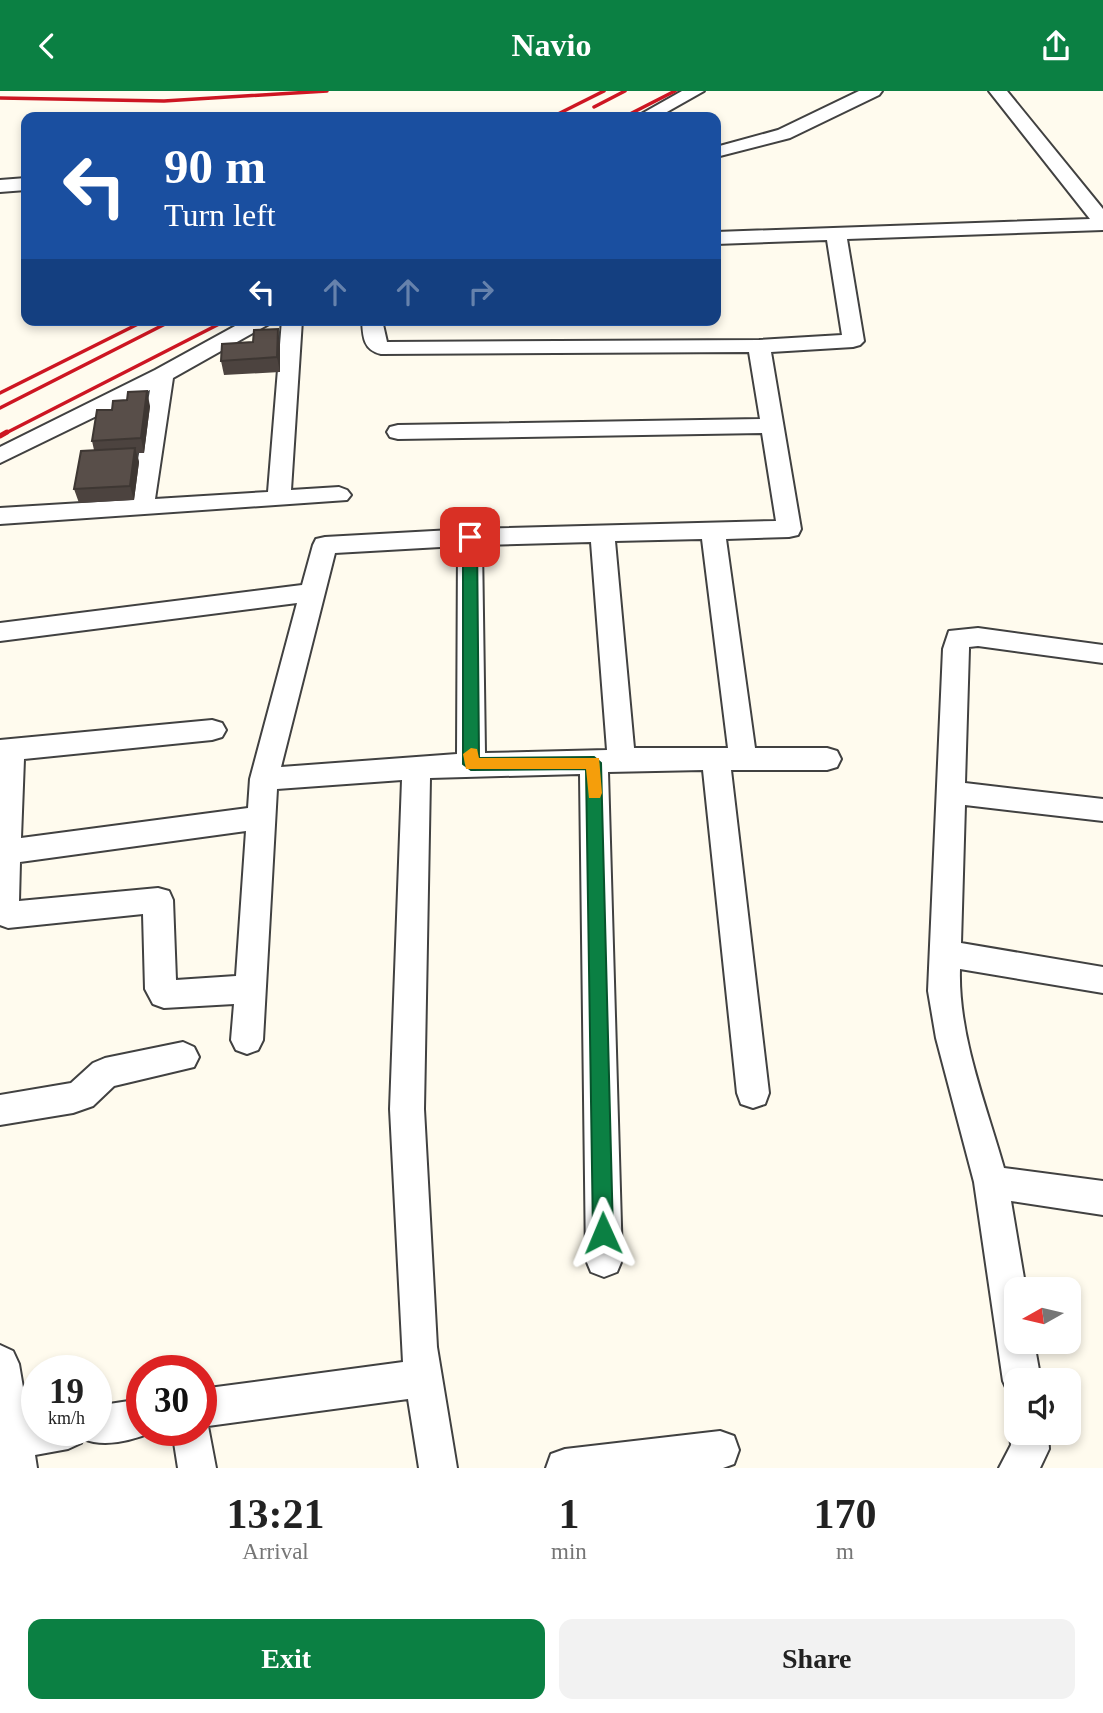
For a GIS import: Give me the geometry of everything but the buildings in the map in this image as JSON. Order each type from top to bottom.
[{"type":"street","points":[[655,112],[695,91]]},
{"type":"street","points":[[721,151],[784,134],[873,91]]},
{"type":"street","points":[[998,91],[1103,223]]},
{"type":"street","points":[[0,186],[21,184]]},
{"type":"street","points":[[721,238],[1103,223]]},
{"type":"street","points":[[373,326],[376,346],[389,349],[759,347],[853,341],[836,235]]},
{"type":"street","points":[[0,456],[163,375],[251,326]]},
{"type":"street","points":[[279,497],[292,326]]},
{"type":"street","points":[[247,1040],[264,779],[325,545],[470,537],[789,529],[759,347]]},
{"type":"street","points":[[142,506],[163,375]]},
{"type":"street","points":[[398,432],[772,426]]},
{"type":"street","points":[[0,516],[339,495]]},
{"type":"street","points":[[713,531],[753,1093]]},
{"type":"street","points":[[602,534],[608,761],[604,1260]]},
{"type":"street","points":[[470,537],[471,764]]},
{"type":"street","points":[[0,632],[312,592]]},
{"type":"street","points":[[1020,1368],[991,1182],[947,1016],[944,992],[958,638],[978,637],[1103,654]]},
{"type":"street","points":[[212,730],[5,751],[4,910],[8,915],[158,900],[160,989],[164,994],[251,989]]},
{"type":"street","points":[[264,779],[471,764],[827,759]]},
{"type":"street","points":[[416,768],[406,1100],[422,1378],[438,1468]]},
{"type":"street","points":[[951,792],[1103,810]]},
{"type":"street","points":[[6,852],[261,818]]},
{"type":"street","points":[[946,954],[1103,980]]},
{"type":"street","points":[[0,1110],[73,1098],[105,1073],[183,1057]]},
{"type":"street","points":[[991,1182],[1103,1198]]},
{"type":"street","points":[[0,1364],[16,1454],[33,1446]]},
{"type":"street","points":[[217,1406],[422,1378]]},
{"type":"street","points":[[1018,1468],[1030,1445]]},
{"type":"street","points":[[194,1446],[197,1468]]},
{"type":"street","points":[[565,1468],[719,1450]]},
{"type":"railway","points":[[0,98],[164,101],[327,91]]},
{"type":"railway","points":[[562,112],[604,91]]},
{"type":"railway","points":[[594,107],[625,91]]},
{"type":"railway","points":[[634,112],[675,91]]},
{"type":"railway","points":[[0,393],[134,326]]},
{"type":"railway","points":[[0,408],[161,326]]},
{"type":"railway","points":[[4,434],[215,326]]},
{"type":"railway","points":[[0,436],[7,432]]},
{"type":"slow traffic","points":[[471,754],[471,764],[594,763],[594,793]]},
{"type":"route","points":[[470,537],[471,764],[594,763],[603,1233]]}]
